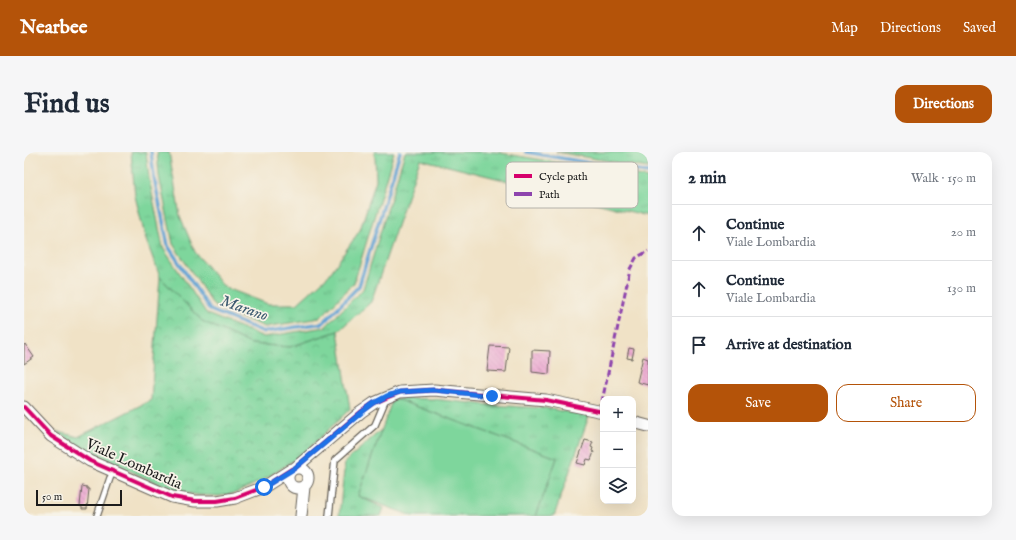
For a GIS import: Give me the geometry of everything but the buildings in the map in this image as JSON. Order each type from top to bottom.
[{"type":"street","name":"Viale Lombardia","points":[[24,407],[51,436],[90,460],[172,497],[195,501],[217,501],[235,498],[264,487],[293,469],[374,403],[387,396],[400,392],[434,390],[546,400],[600,411]]},
{"type":"street","points":[[636,423],[648,426]]},
{"type":"street","name":"Viale Lombardia","points":[[306,472],[313,453]]},
{"type":"street","points":[[296,486],[308,480],[306,472],[303,469],[293,469],[287,476],[296,486],[302,501],[301,516]]},
{"type":"street","name":"Viale Lombardia","points":[[264,487],[296,486]]},
{"type":"lane","points":[[329,516],[335,460],[376,425],[387,396]]},
{"type":"lane","points":[[97,516],[110,478],[114,471]]},
{"type":"green space","points":[[131,152],[146,152],[149,178],[163,248],[207,314],[264,337],[325,327],[363,289],[405,152],[495,152],[554,162],[506,162],[506,180],[420,159],[371,302],[338,331],[290,347],[251,344],[202,321],[160,277],[146,240],[135,196]]},
{"type":"green space","points":[[157,152],[169,152],[180,216],[195,252],[224,287],[268,304],[297,304],[329,275],[360,230],[376,180],[374,152],[394,152],[354,283],[320,318],[265,327],[214,306],[173,244],[159,176]]},
{"type":"green space","points":[[556,152],[648,152],[648,168],[638,166],[638,162],[614,162]]},
{"type":"green space","points":[[638,176],[648,178],[648,216],[616,208],[638,208]]},
{"type":"green space","points":[[160,277],[202,321],[251,344],[290,347],[338,331],[350,409],[304,453],[290,463],[263,480],[236,493],[219,496],[198,495],[175,491],[94,455],[55,431],[78,437],[151,400]]},
{"type":"green space","points":[[393,398],[433,399],[489,405],[545,408],[589,416],[554,516],[536,516],[557,458]]},
{"type":"green space","points":[[393,398],[557,458],[536,516],[412,516],[358,496]]},
{"type":"green space","points":[[382,429],[358,496],[384,508],[381,516],[339,516],[345,462]]},
{"type":"waterway","name":"Marano","points":[[151,152],[154,177],[168,246],[210,310],[264,332],[323,323],[359,286],[400,152]]},
{"type":"waterway","name":"Marano","points":[[526,152],[584,162]]},
{"type":"waterway","name":"Marano","points":[[638,171],[648,173]]},
{"type":"marked path","points":[[603,396],[630,269],[636,258],[648,251]]},
{"type":"cycle path","points":[[295,468],[361,412],[374,403],[400,392],[434,390],[546,400],[600,411]]},
{"type":"cycle path","points":[[24,407],[51,436],[90,461],[172,497],[195,501],[217,501],[235,498],[264,487],[292,469]]},
{"type":"route","points":[[264,487],[295,468],[362,412],[387,396],[400,392],[434,390],[492,396]]}]
